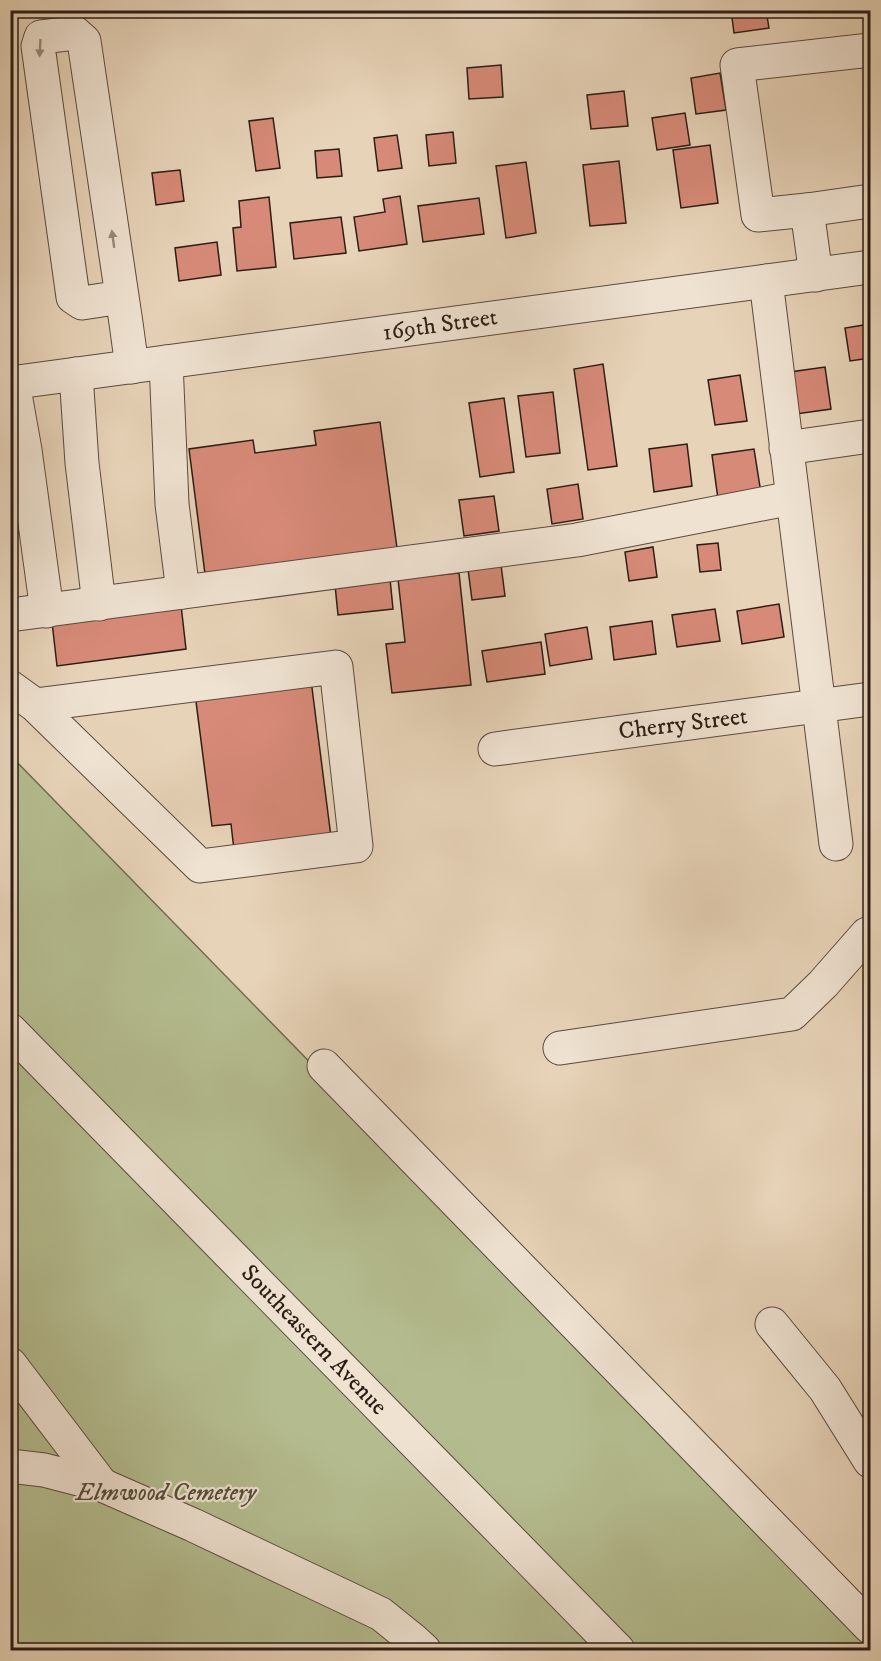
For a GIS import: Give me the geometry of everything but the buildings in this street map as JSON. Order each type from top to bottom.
[{"type":"street","points":[[122,297],[82,303],[73,297],[38,46],[41,37],[75,33],[84,41],[122,297],[132,367]]},
{"type":"street","points":[[870,50],[737,65],[758,215],[870,201]]},
{"type":"street","points":[[807,210],[816,275]]},
{"type":"street","name":"169th Street","points":[[12,383],[870,267]]},
{"type":"street","points":[[766,281],[836,844]]},
{"type":"street","points":[[166,362],[172,504],[183,592]]},
{"type":"street","points":[[76,374],[82,463],[99,604]]},
{"type":"street","points":[[12,383],[25,450],[47,610]]},
{"type":"street","points":[[786,448],[870,436]]},
{"type":"street","points":[[10,615],[577,540],[792,498]]},
{"type":"street","points":[[336,667],[356,846],[200,866],[23,696],[336,667]]},
{"type":"street","name":"Cherry Street","points":[[495,749],[870,699]]},
{"type":"street","points":[[560,1048],[792,1014],[870,933]]},
{"type":"street","name":"Southeastern Avenue","points":[[10,1030],[618,1650]]},
{"type":"street","points":[[324,1066],[870,1627]]},
{"type":"street","points":[[771,1324],[825,1389],[870,1461]]},
{"type":"street","points":[[10,1364],[102,1485]]},
{"type":"street","points":[[10,1466],[44,1470],[102,1485],[193,1525],[381,1614],[424,1650]]},
{"type":"green space","name":"Elmwood Cemetery","points":[[10,755],[870,1636],[870,1650],[11,1650]]}]
